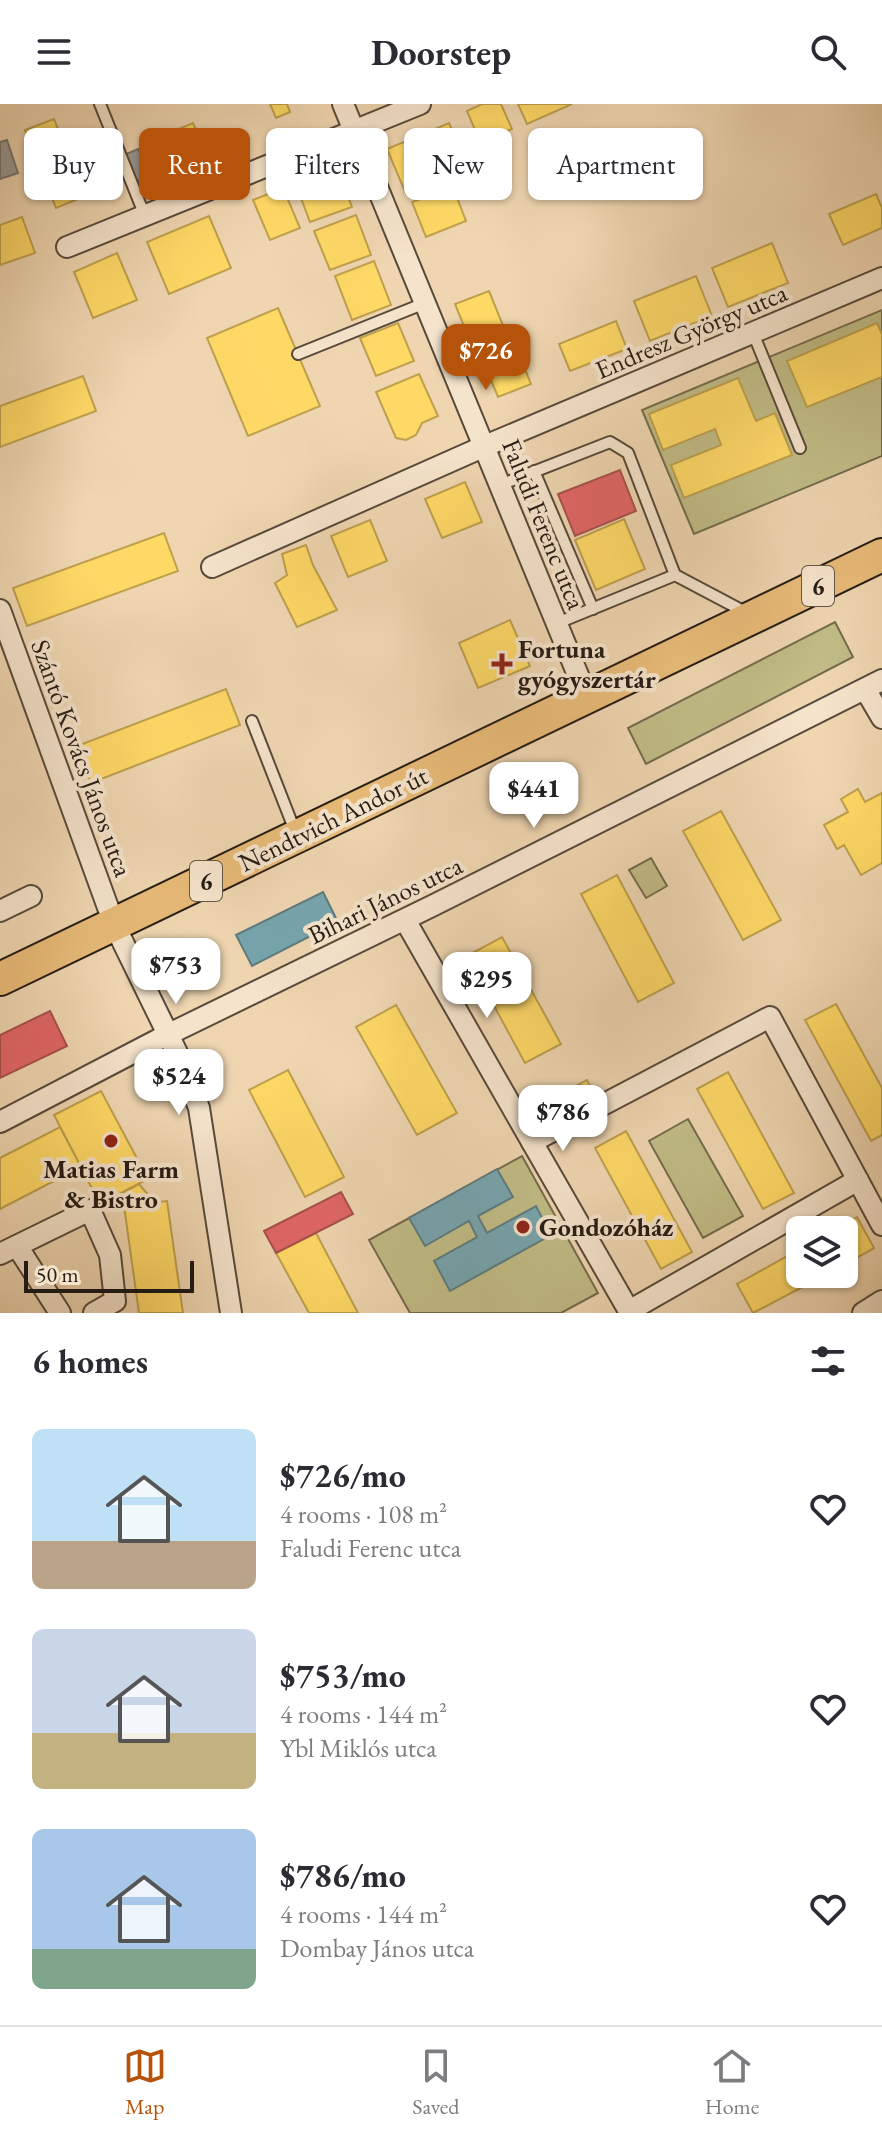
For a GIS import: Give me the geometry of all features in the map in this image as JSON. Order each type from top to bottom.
[{"type":"main road","name":"Nendtvich Andor út","points":[[0,979],[882,555]]},
{"type":"street","name":"Faludi Ferenc utca","points":[[343,104],[352,128]]},
{"type":"street","points":[[363,128],[420,104]]},
{"type":"street","points":[[67,247],[266,167]]},
{"type":"street","name":"Faludi Ferenc utca","points":[[382,200],[587,697]]},
{"type":"street","name":"Endresz György utca","points":[[212,567],[485,446],[882,278]]},
{"type":"street","name":"Szántó Kovács János utca","points":[[0,610],[114,924],[181,1061],[199,1108],[231,1313]]},
{"type":"street","points":[[874,684],[882,718]]},
{"type":"street","name":"Bihari János utca","points":[[0,1122],[167,1035],[405,920],[874,684]]},
{"type":"street","points":[[0,911],[31,896]]},
{"type":"street","points":[[405,920],[629,1311],[858,1180]]},
{"type":"street","points":[[532,1142],[770,1017],[882,1225]]},
{"type":"street","points":[[60,1313],[9,1250],[90,1210],[110,1255],[115,1301],[94,1313]]},
{"type":"street","points":[[863,1313],[882,1301]]},
{"type":"lane","points":[[100,104],[145,216]]},
{"type":"lane","points":[[298,354],[425,303]]},
{"type":"lane","points":[[753,333],[800,448]]},
{"type":"lane","points":[[500,485],[610,442],[628,453],[675,575],[754,617]]},
{"type":"lane","points":[[534,471],[593,609]]},
{"type":"lane","points":[[555,624],[675,575]]},
{"type":"lane","points":[[252,721],[297,837]]},
{"type":"shaded area","points":[[882,310],[882,456],[694,534],[642,410]]},
{"type":"shaded area","points":[[835,622],[853,657],[646,764],[628,728]]},
{"type":"shaded area","points":[[651,858],[667,886],[646,898],[629,870]]},
{"type":"shaded area","points":[[688,1119],[743,1216],[703,1238],[649,1141]]},
{"type":"shaded area","points":[[522,1156],[598,1293],[561,1313],[410,1313],[369,1240]]},
{"type":"building: Homes","points":[[270,104],[287,104],[290,112],[276,118]]},
{"type":"building: Homes","points":[[482,104],[501,104],[512,128],[474,128],[467,111]]},
{"type":"building: Homes","points":[[518,104],[572,104],[527,124]]},
{"type":"building: Homes","points":[[54,119],[58,128],[30,128]]},
{"type":"building: Homes","points":[[404,142],[404,189],[388,151]]},
{"type":"building: Homes","points":[[876,194],[882,208],[882,228],[843,245],[829,214]]},
{"type":"building: Homes","points":[[266,195],[266,200],[288,200],[300,228],[270,240],[253,200]]},
{"type":"building: Homes","points":[[53,200],[75,200],[56,208]]},
{"type":"building: Homes","points":[[302,200],[349,200],[352,207],[310,222]]},
{"type":"building: Homes","points":[[458,200],[466,221],[426,237],[412,202]]},
{"type":"building: Homes","points":[[356,215],[371,255],[330,270],[314,231]]},
{"type":"building: Homes","points":[[209,216],[231,268],[169,294],[147,242]]},
{"type":"building: Homes","points":[[22,217],[35,253],[0,265],[0,225]]},
{"type":"building: Homes","points":[[772,243],[788,283],[728,307],[712,268]]},
{"type":"building: Homes","points":[[117,253],[137,300],[93,318],[74,272]]},
{"type":"building: Homes","points":[[374,261],[391,305],[352,320],[335,276]]},
{"type":"building: Homes","points":[[696,276],[712,316],[650,341],[634,301]]},
{"type":"building: Homes","points":[[489,291],[504,328],[470,341],[455,304]]},
{"type":"building: Homes","points":[[278,308],[320,406],[248,436],[207,338]]},
{"type":"building: Homes","points":[[616,321],[627,349],[570,371],[559,344]]},
{"type":"building: Homes","points":[[398,323],[414,361],[376,376],[360,338]]},
{"type":"building: Homes","points":[[877,323],[882,334],[882,377],[807,407],[787,361]]},
{"type":"building: Homes","points":[[518,352],[531,384],[498,397],[485,366]]},
{"type":"building: Homes","points":[[419,374],[438,416],[422,423],[416,435],[406,440],[396,438],[376,392]]},
{"type":"building: Homes","points":[[83,376],[96,411],[0,447],[0,406]]},
{"type":"building: Homes","points":[[738,378],[756,421],[775,413],[792,455],[684,498],[671,465],[721,445],[715,429],[663,450],[649,414]]},
{"type":"building: Homes","points":[[465,482],[482,522],[442,538],[425,499]]},
{"type":"building: Homes","points":[[624,519],[645,569],[596,590],[575,540]]},
{"type":"building: Homes","points":[[370,520],[387,561],[348,577],[331,536]]},
{"type":"building: Homes","points":[[164,533],[178,571],[27,626],[13,588]]},
{"type":"building: Homes","points":[[306,545],[337,610],[297,627],[275,583],[287,575],[282,554]]},
{"type":"building: Homes","points":[[510,620],[530,666],[478,688],[459,643]]},
{"type":"building: Homes","points":[[226,689],[240,725],[91,783],[77,746]]},
{"type":"building: Homes","points":[[858,789],[865,802],[882,793],[882,863],[861,875],[844,845],[837,849],[824,825],[848,812],[841,799]]},
{"type":"building: Homes","points":[[721,811],[781,920],[743,940],[683,831]]},
{"type":"building: Homes","points":[[617,875],[674,983],[638,1002],[581,894]]},
{"type":"building: Homes","points":[[502,937],[561,1044],[525,1063],[467,956]]},
{"type":"building: Homes","points":[[836,1004],[882,1088],[882,1135],[871,1141],[805,1020]]},
{"type":"building: Homes","points":[[396,1005],[457,1113],[417,1135],[356,1027]]},
{"type":"building: Homes","points":[[288,1070],[344,1177],[305,1197],[249,1090]]},
{"type":"building: Homes","points":[[728,1072],[794,1193],[763,1209],[697,1089]]},
{"type":"building: Homes","points":[[587,1080],[595,1097],[577,1106],[569,1090]]},
{"type":"building: Homes","points":[[101,1091],[148,1179],[100,1204],[54,1115]]},
{"type":"building: Homes","points":[[60,1127],[81,1167],[0,1209],[0,1158]]},
{"type":"building: Homes","points":[[626,1131],[692,1252],[661,1269],[595,1148]]},
{"type":"building: Homes","points":[[139,1184],[155,1203],[124,1206],[111,1199]]},
{"type":"building: Homes","points":[[167,1201],[183,1313],[139,1313],[124,1206]]},
{"type":"building: Homes","points":[[858,1219],[874,1248],[858,1257]]},
{"type":"building: Homes","points":[[316,1233],[358,1313],[309,1313],[276,1253]]},
{"type":"building: Homes","points":[[786,1257],[786,1288],[800,1288],[753,1313],[737,1284]]},
{"type":"building: Shops","points":[[620,470],[636,511],[575,536],[558,494]]},
{"type":"building: Shops","points":[[50,1011],[67,1046],[0,1078],[0,1035]]},
{"type":"building: Shops","points":[[341,1192],[353,1214],[276,1253],[264,1231]]},
{"type":"building: Public","points":[[323,892],[338,922],[252,966],[236,935]]},
{"type":"building: Public","name":"Gondozóház","points":[[497,1169],[513,1197],[478,1216],[487,1233],[536,1206],[551,1235],[450,1291],[434,1261],[477,1237],[469,1221],[425,1246],[409,1218]]},
{"type":"building: Industry","points":[[7,140],[18,173],[0,179],[0,142]]},
{"type":"building: Industry","points":[[138,149],[139,180],[135,182],[124,155]]},
{"type":"place","name":"Fortuna gyógyszertár","points":[[502,664]]},
{"type":"place","name":"Matias Farm & Bistro","points":[[111,1141]]},
{"type":"place","name":"Gondozóház","points":[[523,1227]]}]
